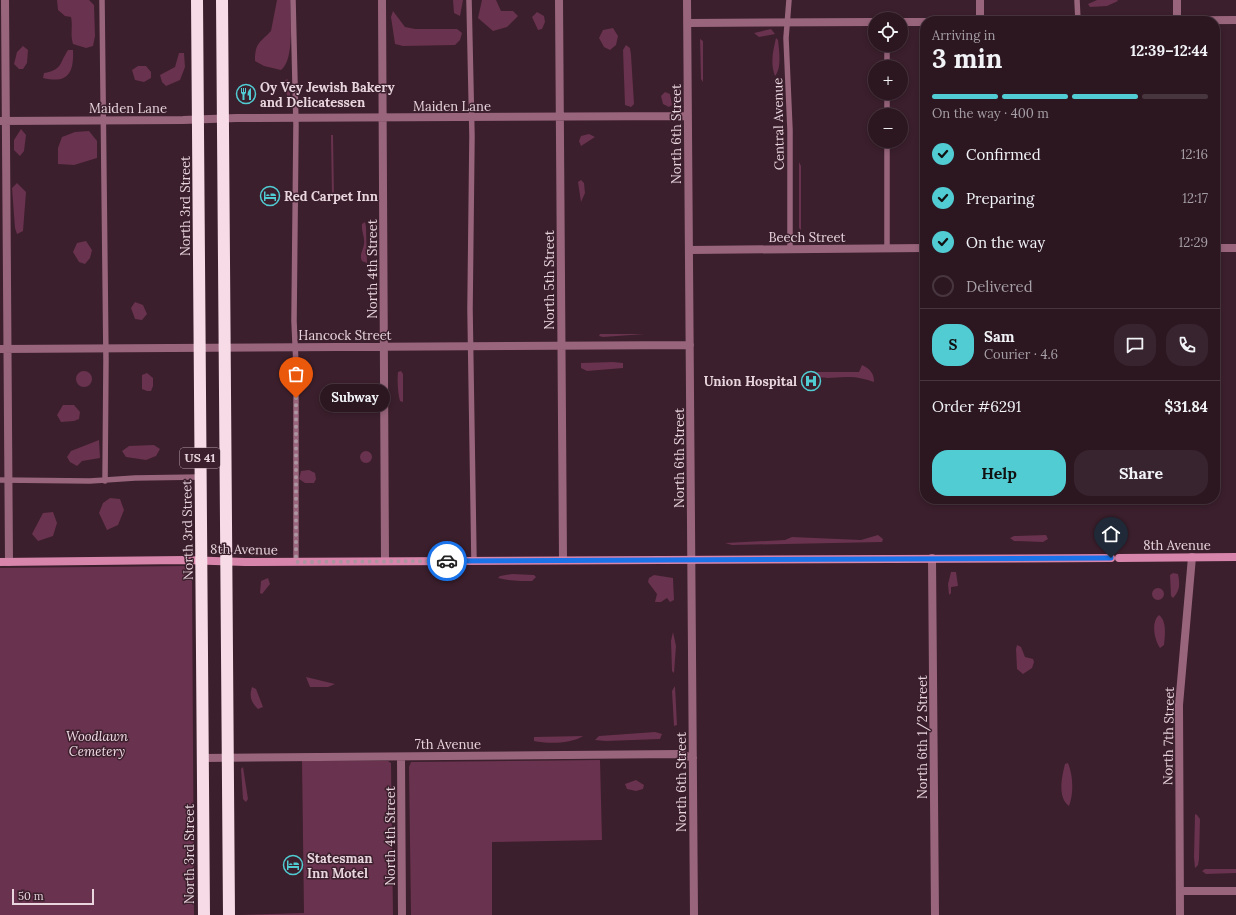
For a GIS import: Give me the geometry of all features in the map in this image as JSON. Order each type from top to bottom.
[{"type":"highway","name":"North 3rd Street","points":[[197,0],[204,915]]},
{"type":"highway","name":"US 41","points":[[222,0],[229,915]]},
{"type":"street","points":[[4,562],[3,121],[5,0]]},
{"type":"street","name":"North 4th Street","points":[[382,0],[385,561]]},
{"type":"street","name":"North 5th Street","points":[[558,0],[562,560]]},
{"type":"street","name":"North 6th Street","points":[[688,0],[694,915]]},
{"type":"street","points":[[980,0],[980,16]]},
{"type":"street","points":[[1177,0],[1177,16]]},
{"type":"street","points":[[1220,20],[1236,20]]},
{"type":"street","points":[[688,24],[868,22]]},
{"type":"street","points":[[908,22],[920,22]]},
{"type":"street","name":"Maiden Lane","points":[[3,121],[198,120],[223,118],[688,116]]},
{"type":"street","name":"Beech Street","points":[[689,250],[920,248]]},
{"type":"street","points":[[1220,248],[1236,248]]},
{"type":"street","name":"Hancock Street","points":[[3,349],[690,345]]},
{"type":"street","name":"North 7th Street","points":[[1180,915],[1179,705],[1192,557]]},
{"type":"street","name":"8th Avenue","points":[[4,562],[1236,557]]},
{"type":"street","name":"North 6th 1/2 Street","points":[[932,558],[935,915]]},
{"type":"street","name":"7th Avenue","points":[[202,758],[680,754],[693,758]]},
{"type":"street","name":"North 4th Street","points":[[401,756],[402,915]]},
{"type":"street","points":[[1180,891],[1236,891]]},
{"type":"lane","points":[[102,0],[106,349],[105,481]]},
{"type":"lane","points":[[293,0],[295,118],[294,321],[296,347],[296,562]]},
{"type":"lane","points":[[469,0],[474,561]]},
{"type":"lane","name":"Central Avenue","points":[[789,0],[786,38],[790,130],[790,248]]},
{"type":"lane","points":[[1077,0],[1078,16]]},
{"type":"lane","points":[[887,148],[888,248]]},
{"type":"lane","points":[[4,480],[105,481],[135,478],[200,477]]},
{"type":"green space","points":[[57,0],[89,0],[94,5],[95,36],[93,46],[86,48],[73,44],[71,17],[65,16],[58,10]]},
{"type":"green space","points":[[277,0],[290,0],[290,48],[285,65],[281,70],[264,66],[255,61],[257,46],[271,31]]},
{"type":"green space","points":[[453,0],[463,0],[460,16],[454,13]]},
{"type":"green space","points":[[482,0],[496,0],[501,11],[513,11],[518,16],[507,27],[493,31],[478,18]]},
{"type":"green space","points":[[1097,0],[1118,1],[1107,6],[1090,7],[1088,4]]},
{"type":"green space","points":[[393,11],[405,27],[415,29],[457,29],[462,33],[460,40],[455,45],[403,46],[395,44],[391,17]]},
{"type":"green space","points":[[537,12],[544,16],[545,22],[542,29],[538,30],[532,17]]},
{"type":"green space","points":[[613,28],[618,36],[616,45],[610,50],[604,47],[599,38],[603,30]]},
{"type":"green space","points":[[771,29],[775,34],[759,37],[754,33]]},
{"type":"green space","points":[[776,38],[778,40],[780,59],[779,68],[775,76],[772,62]]},
{"type":"green space","points":[[700,39],[703,41],[703,82],[701,79]]},
{"type":"green space","points":[[626,45],[630,48],[631,55],[634,104],[631,107],[625,105],[623,50]]},
{"type":"green space","points":[[23,46],[28,50],[27,63],[23,69],[19,69],[14,64],[17,52]]},
{"type":"green space","points":[[68,50],[73,50],[73,58],[71,71],[68,75],[64,78],[58,79],[43,78],[44,73],[50,72],[59,66]]},
{"type":"green space","points":[[179,53],[184,53],[185,67],[180,80],[166,86],[162,82],[160,75],[175,67]]},
{"type":"green space","points":[[138,66],[146,66],[151,72],[151,78],[144,82],[135,80],[132,70]]},
{"type":"green space","points":[[287,79],[290,83],[290,101],[288,100],[283,82]]},
{"type":"green space","points":[[665,92],[670,94],[672,105],[669,107],[663,104],[661,96]]},
{"type":"green space","points":[[21,129],[26,135],[24,151],[20,156],[14,150],[14,140]]},
{"type":"green space","points":[[89,131],[97,141],[97,158],[74,165],[58,164],[58,148],[62,137],[75,132]]},
{"type":"green space","points":[[589,134],[595,137],[581,146],[579,141],[581,136]]},
{"type":"green space","points":[[331,135],[333,135],[334,199],[332,198]]},
{"type":"green space","points":[[799,162],[801,166],[801,230],[799,228]]},
{"type":"green space","points":[[581,180],[584,183],[585,193],[581,202],[578,182]]},
{"type":"green space","points":[[17,183],[26,192],[23,231],[17,234],[15,228],[12,188]]},
{"type":"green space","points":[[365,222],[367,263],[362,261],[361,256],[364,246],[362,224]]},
{"type":"green space","points":[[86,241],[92,250],[90,258],[85,264],[79,262],[73,252],[77,243]]},
{"type":"green space","points":[[135,302],[143,305],[147,314],[142,320],[135,319],[131,308]]},
{"type":"green space","points":[[600,334],[645,334],[603,337],[599,336]]},
{"type":"green space","points":[[581,363],[623,363],[623,368],[587,371],[581,368]]},
{"type":"green space","points":[[862,365],[871,372],[874,382],[862,378],[852,377],[824,378],[811,372],[859,372]]},
{"type":"green space","points":[[81,371],[87,371],[92,376],[90,385],[87,387],[81,387],[76,382],[76,376]]},
{"type":"green space","points":[[401,371],[403,374],[403,402],[400,401],[398,387],[398,372]]},
{"type":"green space","points":[[147,373],[153,378],[153,386],[151,391],[142,389],[142,375]]},
{"type":"green space","points":[[63,405],[74,405],[80,412],[79,419],[61,422],[57,415]]},
{"type":"green space","points":[[99,440],[100,458],[82,461],[77,466],[70,462],[67,457],[71,451]]},
{"type":"green space","points":[[154,445],[160,449],[156,456],[146,460],[126,457],[122,451],[129,446]]},
{"type":"green space","points":[[364,451],[368,451],[372,457],[368,463],[364,463],[360,459],[360,455]]},
{"type":"green space","points":[[309,470],[315,473],[316,479],[314,483],[305,483],[299,479],[301,471]]},
{"type":"green space","points":[[110,498],[120,499],[124,510],[118,525],[107,530],[99,513],[103,503]]},
{"type":"green space","points":[[53,512],[57,523],[53,536],[38,541],[32,534],[43,513]]},
{"type":"green space","points":[[878,535],[883,539],[882,542],[732,545],[725,543],[785,540],[792,537],[861,540]]},
{"type":"green space","points":[[1046,535],[1048,539],[1043,542],[1014,541],[1010,538],[1014,536]]},
{"type":"green space","name":"Woodlawn Cemetery","points":[[185,566],[192,571],[194,915],[0,915],[0,568]]},
{"type":"green space","points":[[951,572],[956,572],[958,586],[951,587],[951,593],[949,595],[948,584]]},
{"type":"green space","points":[[1173,573],[1178,574],[1179,584],[1177,593],[1173,598],[1171,596],[1170,575]]},
{"type":"green space","points":[[512,574],[534,575],[536,577],[532,581],[498,578],[500,576]]},
{"type":"green space","points":[[654,575],[673,578],[674,600],[670,602],[667,598],[661,602],[655,602],[657,594],[648,582],[649,578]]},
{"type":"green space","points":[[268,578],[270,584],[262,594],[260,593],[261,581]]},
{"type":"green space","points":[[1156,588],[1160,588],[1164,594],[1160,600],[1156,600],[1152,596],[1152,592]]},
{"type":"green space","points":[[1159,615],[1162,618],[1165,628],[1164,645],[1160,648],[1154,631],[1156,618]]},
{"type":"green space","points":[[673,632],[676,646],[674,673],[672,671],[671,641]]},
{"type":"green space","points":[[1017,645],[1021,647],[1025,657],[1033,659],[1034,662],[1032,668],[1023,674],[1017,669]]},
{"type":"green space","points":[[306,677],[335,684],[328,687],[310,687]]},
{"type":"green space","points":[[675,686],[677,725],[674,726],[672,691]]},
{"type":"green space","points":[[252,687],[256,689],[263,707],[258,709],[252,702]]},
{"type":"green space","points":[[655,732],[662,734],[660,739],[595,740],[599,736]]},
{"type":"green space","points":[[583,736],[572,741],[559,743],[534,741],[534,737]]},
{"type":"green space","points":[[600,760],[602,840],[492,842],[492,915],[411,915],[409,767],[411,762]]},
{"type":"green space","points":[[302,761],[388,761],[391,763],[393,915],[237,915],[304,913]]},
{"type":"green space","points":[[1068,763],[1072,784],[1072,795],[1069,806],[1063,797],[1061,786],[1065,764]]},
{"type":"green space","points":[[243,767],[248,799],[246,802],[243,799],[241,769]]},
{"type":"green space","points":[[636,780],[644,785],[643,789],[636,791],[627,789],[625,784]]},
{"type":"green space","points":[[1195,814],[1200,819],[1199,859],[1198,865],[1195,868],[1194,857]]},
{"type":"green space","points":[[1205,869],[1236,869],[1236,873],[1206,874],[1202,871]]},
{"type":"way so far","points":[[296,398],[296,562],[447,561]]},
{"type":"place","name":"Oy Vey Jewish Bakery and Delicatessen","points":[[246,94]]},
{"type":"place","name":"Red Carpet Inn","points":[[270,196]]},
{"type":"place","name":"Union Hospital","points":[[811,381]]},
{"type":"place","name":"Subway","points":[[296,398]]},
{"type":"place","name":"Statesman Inn Motel","points":[[293,865]]},
{"type":"route","points":[[447,561],[1111,558]]}]
